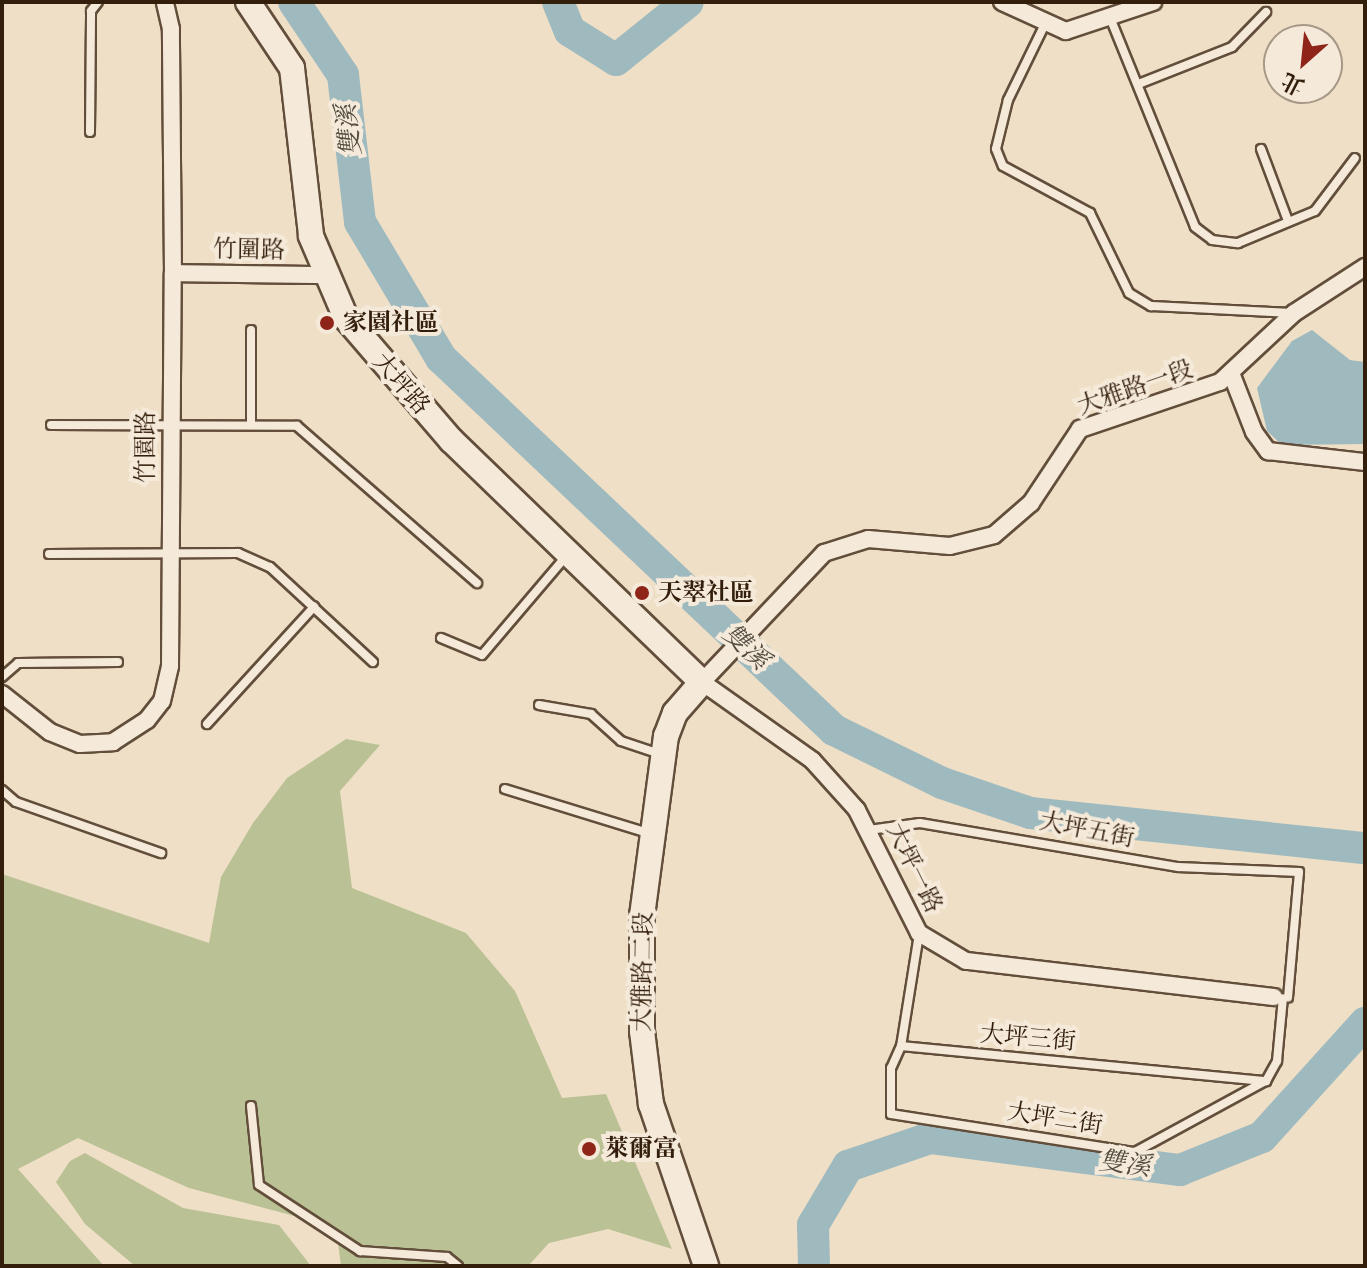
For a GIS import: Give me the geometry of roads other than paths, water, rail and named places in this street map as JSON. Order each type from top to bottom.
[{"type":"street","name":"竹園路","points":[[2,694],[50,732],[80,744],[113,742],[147,720],[162,701],[170,666],[169,426],[173,273],[171,29],[165,2]]},
{"type":"street","name":"大坪路","points":[[248,2],[292,68],[311,236],[324,275],[346,318],[408,394],[570,550],[708,674]]},
{"type":"street","points":[[1002,2],[1066,31],[1111,20],[1153,2]]},
{"type":"street","name":"大雅路一段","points":[[708,674],[804,567],[845,543],[891,539],[950,546],[994,535],[1031,503],[1080,429],[1199,394],[1231,373],[1294,313],[1365,267]]},
{"type":"street","name":"竹圍路","points":[[173,273],[324,275]]},
{"type":"street","points":[[1231,373],[1254,432],[1268,451],[1365,462]]},
{"type":"street","name":"大雅路二段","points":[[706,1266],[643,1068],[642,915],[664,755],[675,713],[708,674]]},
{"type":"street","name":"大坪一路","points":[[708,674],[785,735],[842,792],[869,830],[919,933],[966,961],[1281,998]]},
{"type":"lane","points":[[90,132],[91,11],[98,2]]},
{"type":"lane","points":[[1141,83],[1232,47],[1266,12]]},
{"type":"lane","points":[[1111,20],[1141,83],[1195,227],[1212,240],[1238,243],[1315,211],[1355,158]]},
{"type":"lane","points":[[1045,24],[1008,100],[996,149],[1003,166],[1090,213],[1129,293],[1151,306],[1294,313]]},
{"type":"lane","points":[[1261,149],[1288,221]]},
{"type":"lane","points":[[251,330],[251,422]]},
{"type":"lane","points":[[51,425],[169,426],[251,422],[297,426],[316,436],[477,583]]},
{"type":"lane","points":[[441,638],[482,655],[570,550]]},
{"type":"lane","points":[[49,554],[238,553],[270,567],[373,662]]},
{"type":"lane","points":[[207,724],[314,607]]},
{"type":"lane","points":[[2,677],[18,663],[118,662]]},
{"type":"lane","points":[[539,705],[591,714],[621,741],[664,755]]},
{"type":"lane","points":[[505,789],[653,834]]},
{"type":"lane","points":[[2,790],[16,802],[161,853]]},
{"type":"lane","name":"大坪五街","points":[[869,830],[920,823],[1178,867],[1299,872],[1281,998]]},
{"type":"lane","points":[[901,1046],[919,933]]},
{"type":"lane","points":[[1266,1081],[1277,1061],[1281,998]]},
{"type":"lane","name":"大坪三街","points":[[901,1046],[1266,1081]]},
{"type":"lane","name":"大坪二街","points":[[901,1046],[891,1068],[891,1114],[1135,1152],[1266,1081]]},
{"type":"lane","points":[[251,1106],[259,1185],[360,1251],[447,1257],[458,1266]]},
{"type":"water","points":[[1312,330],[1350,360],[1365,362],[1365,444],[1282,445],[1267,431],[1257,388],[1292,341]]},
{"type":"waterway","name":"雙溪","points":[[294,2],[343,75],[360,222],[441,358],[834,730],[942,783],[1030,813],[1365,848]]},
{"type":"waterway","name":"雙溪","points":[[558,2],[570,31],[616,60],[688,2]]},
{"type":"waterway","name":"雙溪","points":[[814,1266],[813,1225],[848,1166],[930,1138],[1180,1170],[1262,1137],[1365,1023]]},
{"type":"place","name":"家園社區","points":[[327,323]]},
{"type":"place","name":"天翠社區","points":[[642,593]]},
{"type":"place","name":"萊爾富","points":[[589,1149]]}]
